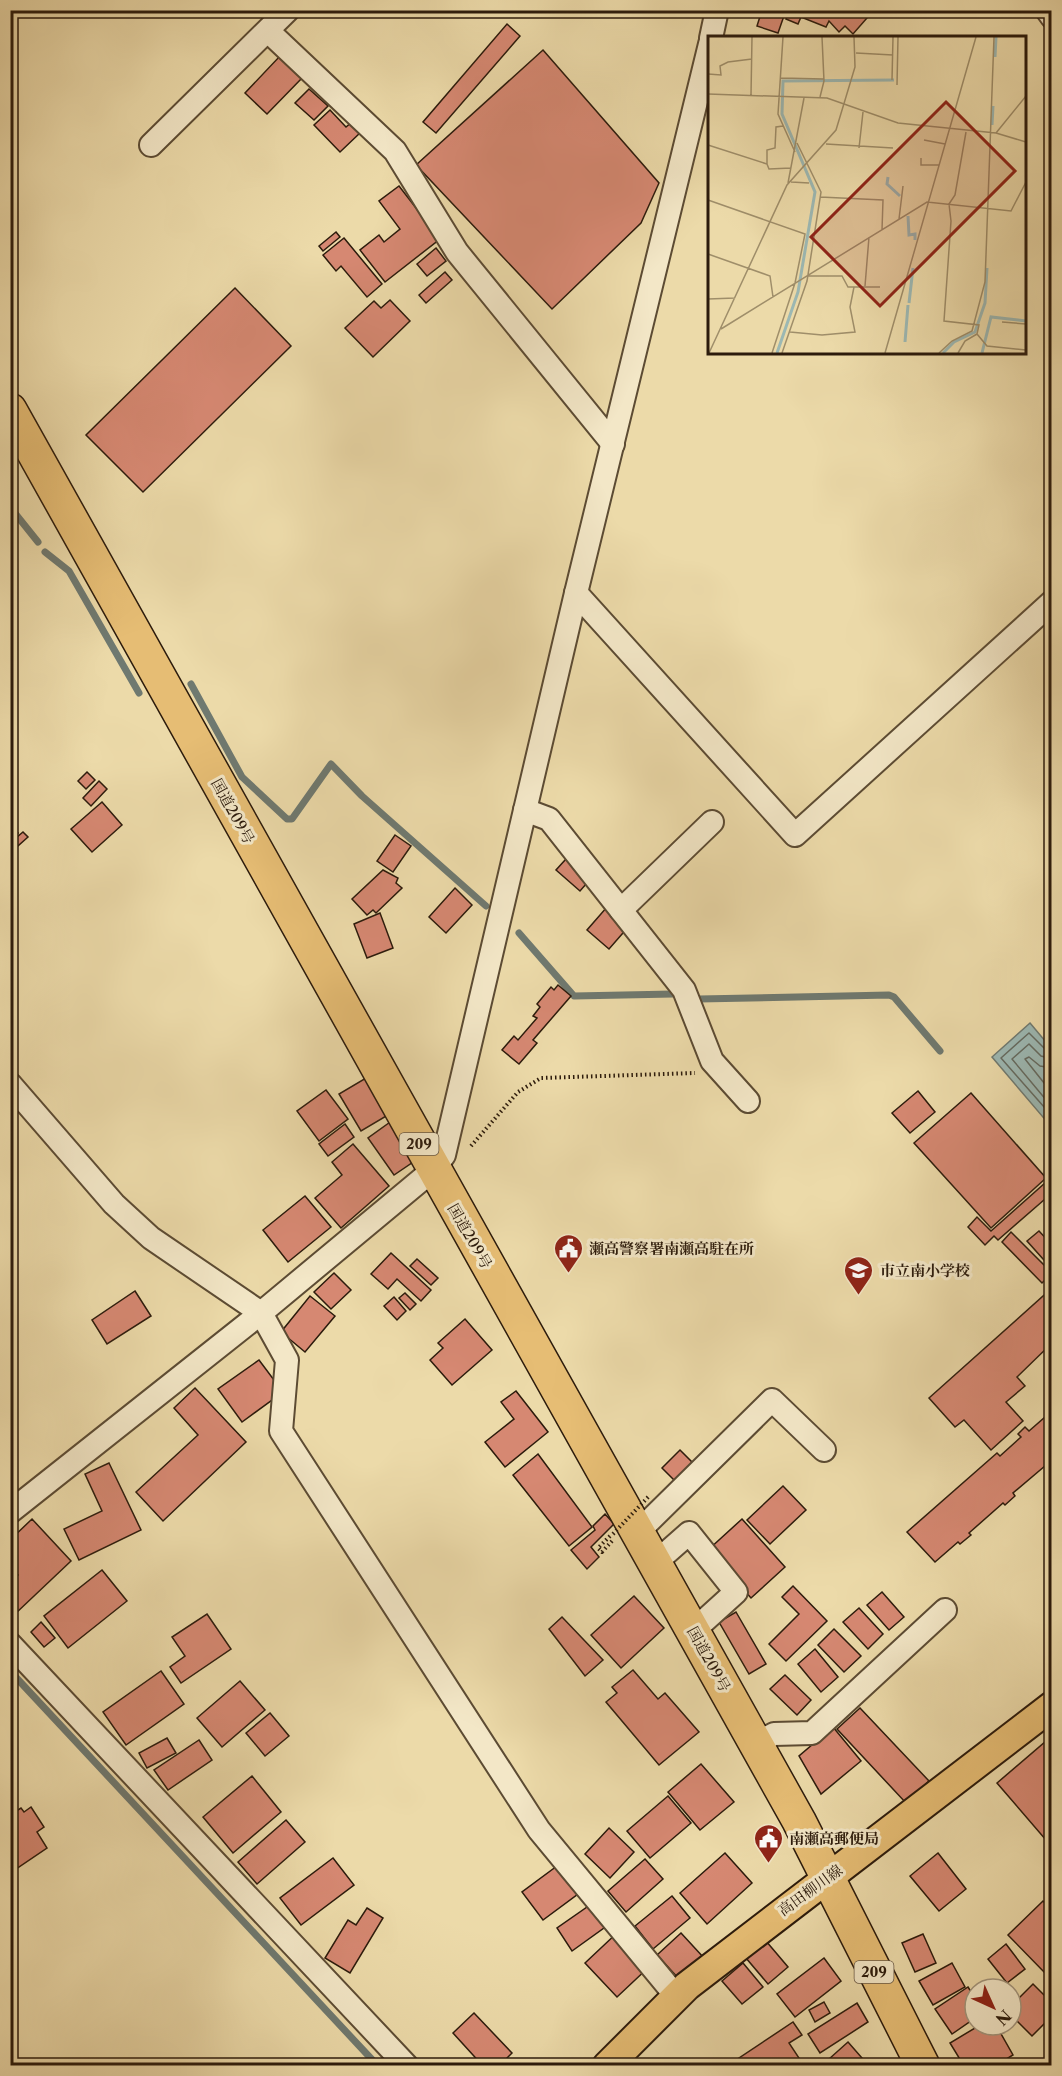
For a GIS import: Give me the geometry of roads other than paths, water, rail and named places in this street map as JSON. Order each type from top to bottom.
[{"type":"highway","name":"国道209号","points":[[10,410],[434,1170],[623,1534],[655,1563],[756,1744],[923,2066]]},
{"type":"main road","name":"高田柳川線","points":[[607,2066],[676,1996],[781,1911],[1052,1706]]},
{"type":"street","points":[[151,145],[288,10]]},
{"type":"street","points":[[711,36],[717,10]]},
{"type":"street","points":[[1047,10],[1052,17]]},
{"type":"street","points":[[268,31],[395,151],[457,252],[613,444]]},
{"type":"street","points":[[10,1512],[261,1313],[434,1170],[446,1146],[576,593],[708,52]]},
{"type":"street","points":[[576,593],[795,835],[1052,602]]},
{"type":"street","points":[[525,810],[549,819],[684,990],[712,1061],[720,1073],[748,1101]]},
{"type":"street","points":[[621,910],[712,822]]},
{"type":"street","points":[[10,1084],[114,1204],[151,1238],[261,1313],[287,1360],[281,1431],[539,1830],[676,1996]]},
{"type":"street","points":[[623,1534],[772,1400],[825,1450]]},
{"type":"street","points":[[655,1563],[689,1533],[736,1592],[693,1632]]},
{"type":"street","points":[[756,1744],[774,1734],[812,1733],[945,1610]]},
{"type":"street","points":[[10,1644],[407,2066]]},
{"type":"water","points":[[1030,1023],[1051,1048],[1051,1120],[1048,1123],[992,1057]]},
{"type":"waterway","points":[[10,507],[38,542]]},
{"type":"waterway","points":[[45,552],[69,571],[139,693]]},
{"type":"waterway","points":[[191,684],[242,777],[287,819],[292,819],[331,764],[362,796],[486,906]]},
{"type":"waterway","points":[[519,933],[574,996],[673,994]]},
{"type":"waterway","points":[[699,999],[889,995],[894,997],[940,1051]]},
{"type":"waterway","points":[[10,1671],[378,2066]]},
{"type":"place","name":"瀬高警察署南瀬高駐在所","points":[[568,1274]]},
{"type":"place","name":"市立南小学校","points":[[859,1296]]},
{"type":"place","name":"南瀬高郵便局","points":[[768,1864]]}]
